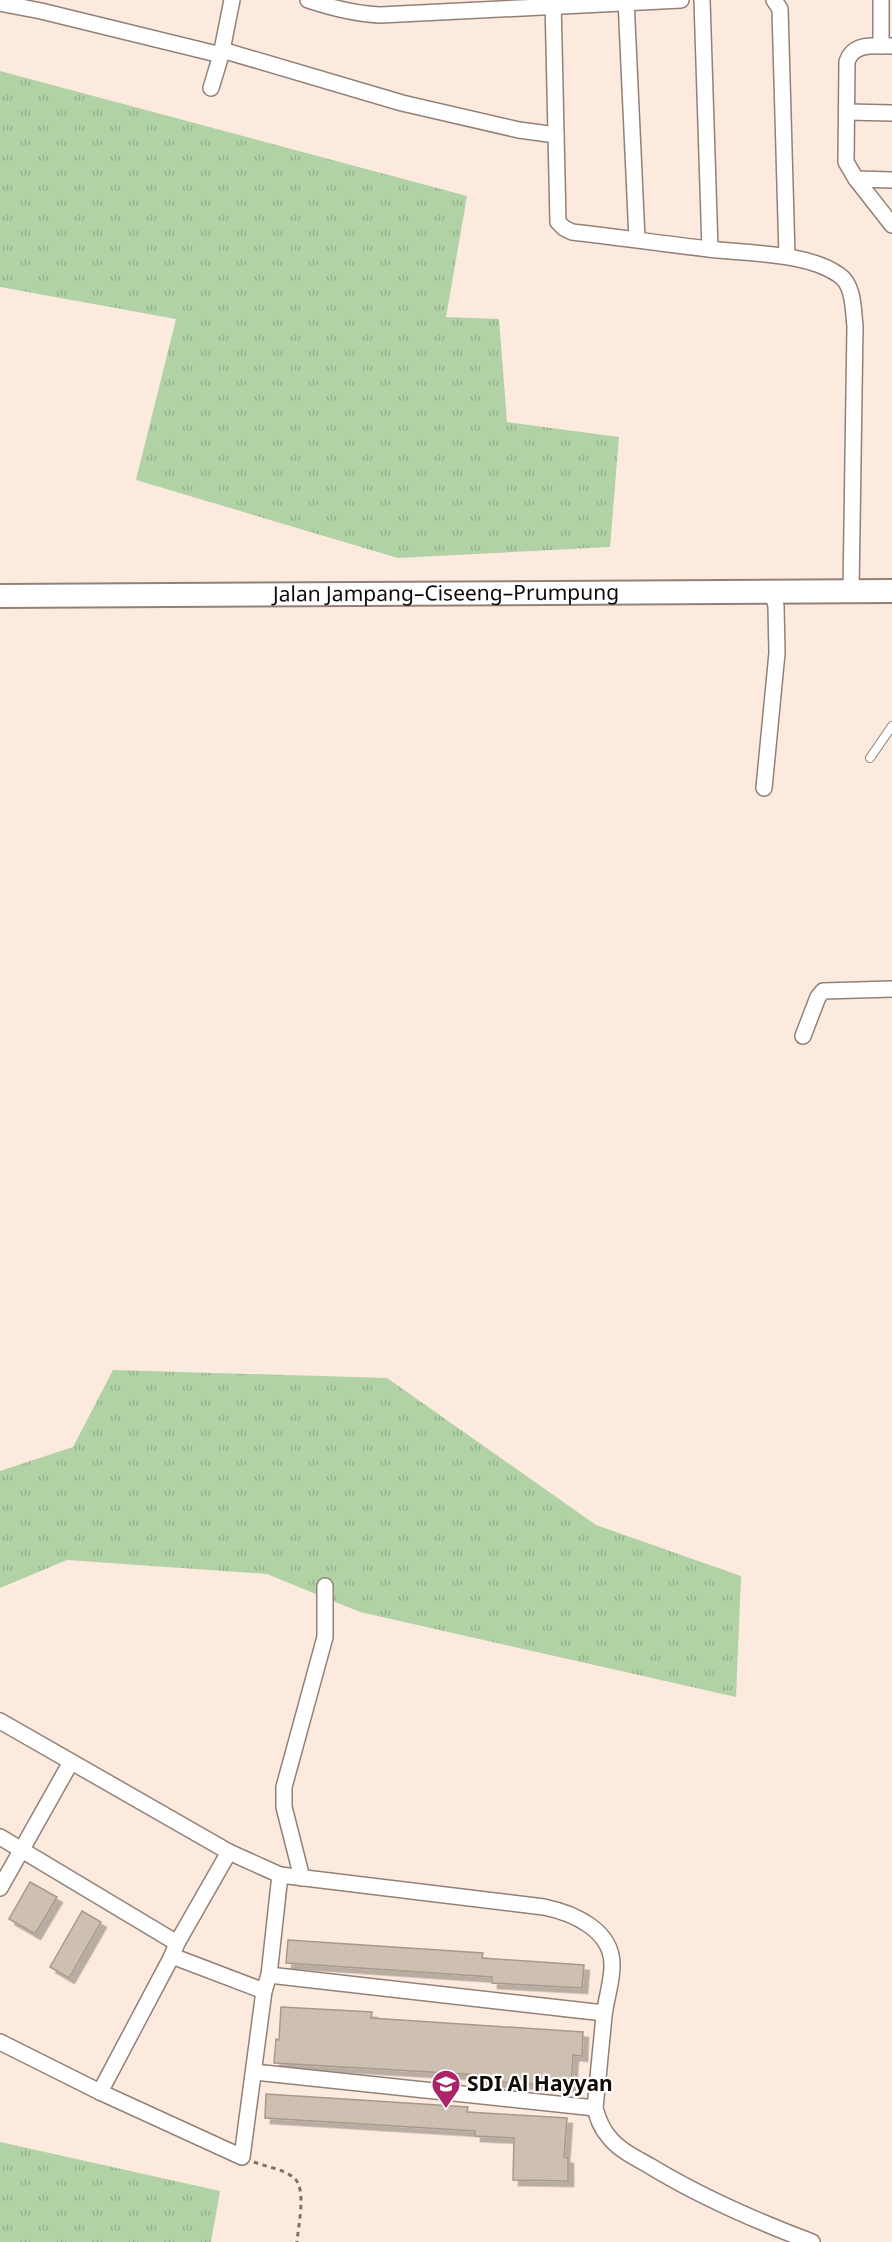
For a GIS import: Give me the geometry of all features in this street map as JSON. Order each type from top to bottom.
[{"type":"main road","name":"Jalan Jampang–Ciseeng–Prumpung","points":[[0,596],[892,591]]},
{"type":"street","points":[[211,88],[232,0]]},
{"type":"street","points":[[308,0],[365,15],[475,5],[681,0]]},
{"type":"street","points":[[702,0],[710,249]]},
{"type":"street","points":[[774,0],[780,9],[787,256]]},
{"type":"street","points":[[881,0],[887,46],[859,47],[849,54],[847,62],[846,162],[856,179],[892,225]]},
{"type":"street","points":[[626,2],[637,239]]},
{"type":"street","points":[[0,3],[221,53],[402,103],[519,130],[556,135]]},
{"type":"street","points":[[553,3],[558,222],[561,226],[572,232],[787,256],[838,274],[849,286],[855,326],[851,592]]},
{"type":"street","points":[[847,112],[892,113]]},
{"type":"street","points":[[856,179],[892,180]]},
{"type":"street","points":[[764,788],[777,653],[776,606],[772,592]]},
{"type":"street","points":[[803,1036],[818,997],[823,991],[892,989]]},
{"type":"street","points":[[302,1878],[284,1807],[284,1787],[325,1637],[325,1586]]},
{"type":"street","points":[[0,1721],[229,1852],[280,1875],[544,1907],[581,1918],[600,1936],[610,1953],[612,1965],[604,2013],[595,2108],[599,2123],[608,2136],[632,2156],[687,2187],[779,2230],[812,2242]]},
{"type":"street","points":[[0,1888],[72,1762]]},
{"type":"street","points":[[0,1837],[175,1949],[264,1991]]},
{"type":"street","points":[[100,2092],[229,1852]]},
{"type":"street","points":[[0,2043],[242,2157],[264,1991],[269,1975],[280,1875]]},
{"type":"street","points":[[269,1975],[604,2013]]},
{"type":"street","points":[[254,2072],[595,2108]]},
{"type":"lane","points":[[870,758],[892,726]]},
{"type":"path","points":[[242,2157],[295,2178],[301,2195],[297,2242]]},
{"type":"green space","points":[[0,71],[467,196],[446,317],[499,319],[507,422],[619,437],[610,547],[398,558],[136,480],[176,319],[0,287]]},
{"type":"green space","points":[[113,1370],[387,1378],[596,1525],[741,1576],[736,1697],[360,1612],[267,1574],[67,1560],[0,1588],[0,1471],[73,1447]]},
{"type":"green space","points":[[0,2142],[220,2191],[211,2242],[0,2242]]},
{"type":"building","points":[[30,1882],[57,1897],[35,1934],[9,1919]]},
{"type":"building","points":[[82,1911],[101,1922],[69,1978],[50,1967]]},
{"type":"building","points":[[288,1940],[483,1953],[482,1958],[584,1965],[582,1988],[492,1983],[492,1977],[286,1963]]},
{"type":"building","points":[[281,2007],[372,2012],[371,2018],[583,2032],[582,2056],[573,2055],[571,2086],[480,2081],[481,2075],[274,2063],[276,2039],[279,2040]]},
{"type":"building","points":[[266,2094],[468,2107],[467,2112],[567,2118],[564,2157],[568,2158],[568,2181],[513,2180],[514,2138],[475,2136],[475,2131],[265,2118]]},
{"type":"place","name":"SDI Al Hayyan","points":[[446,2110]]}]
